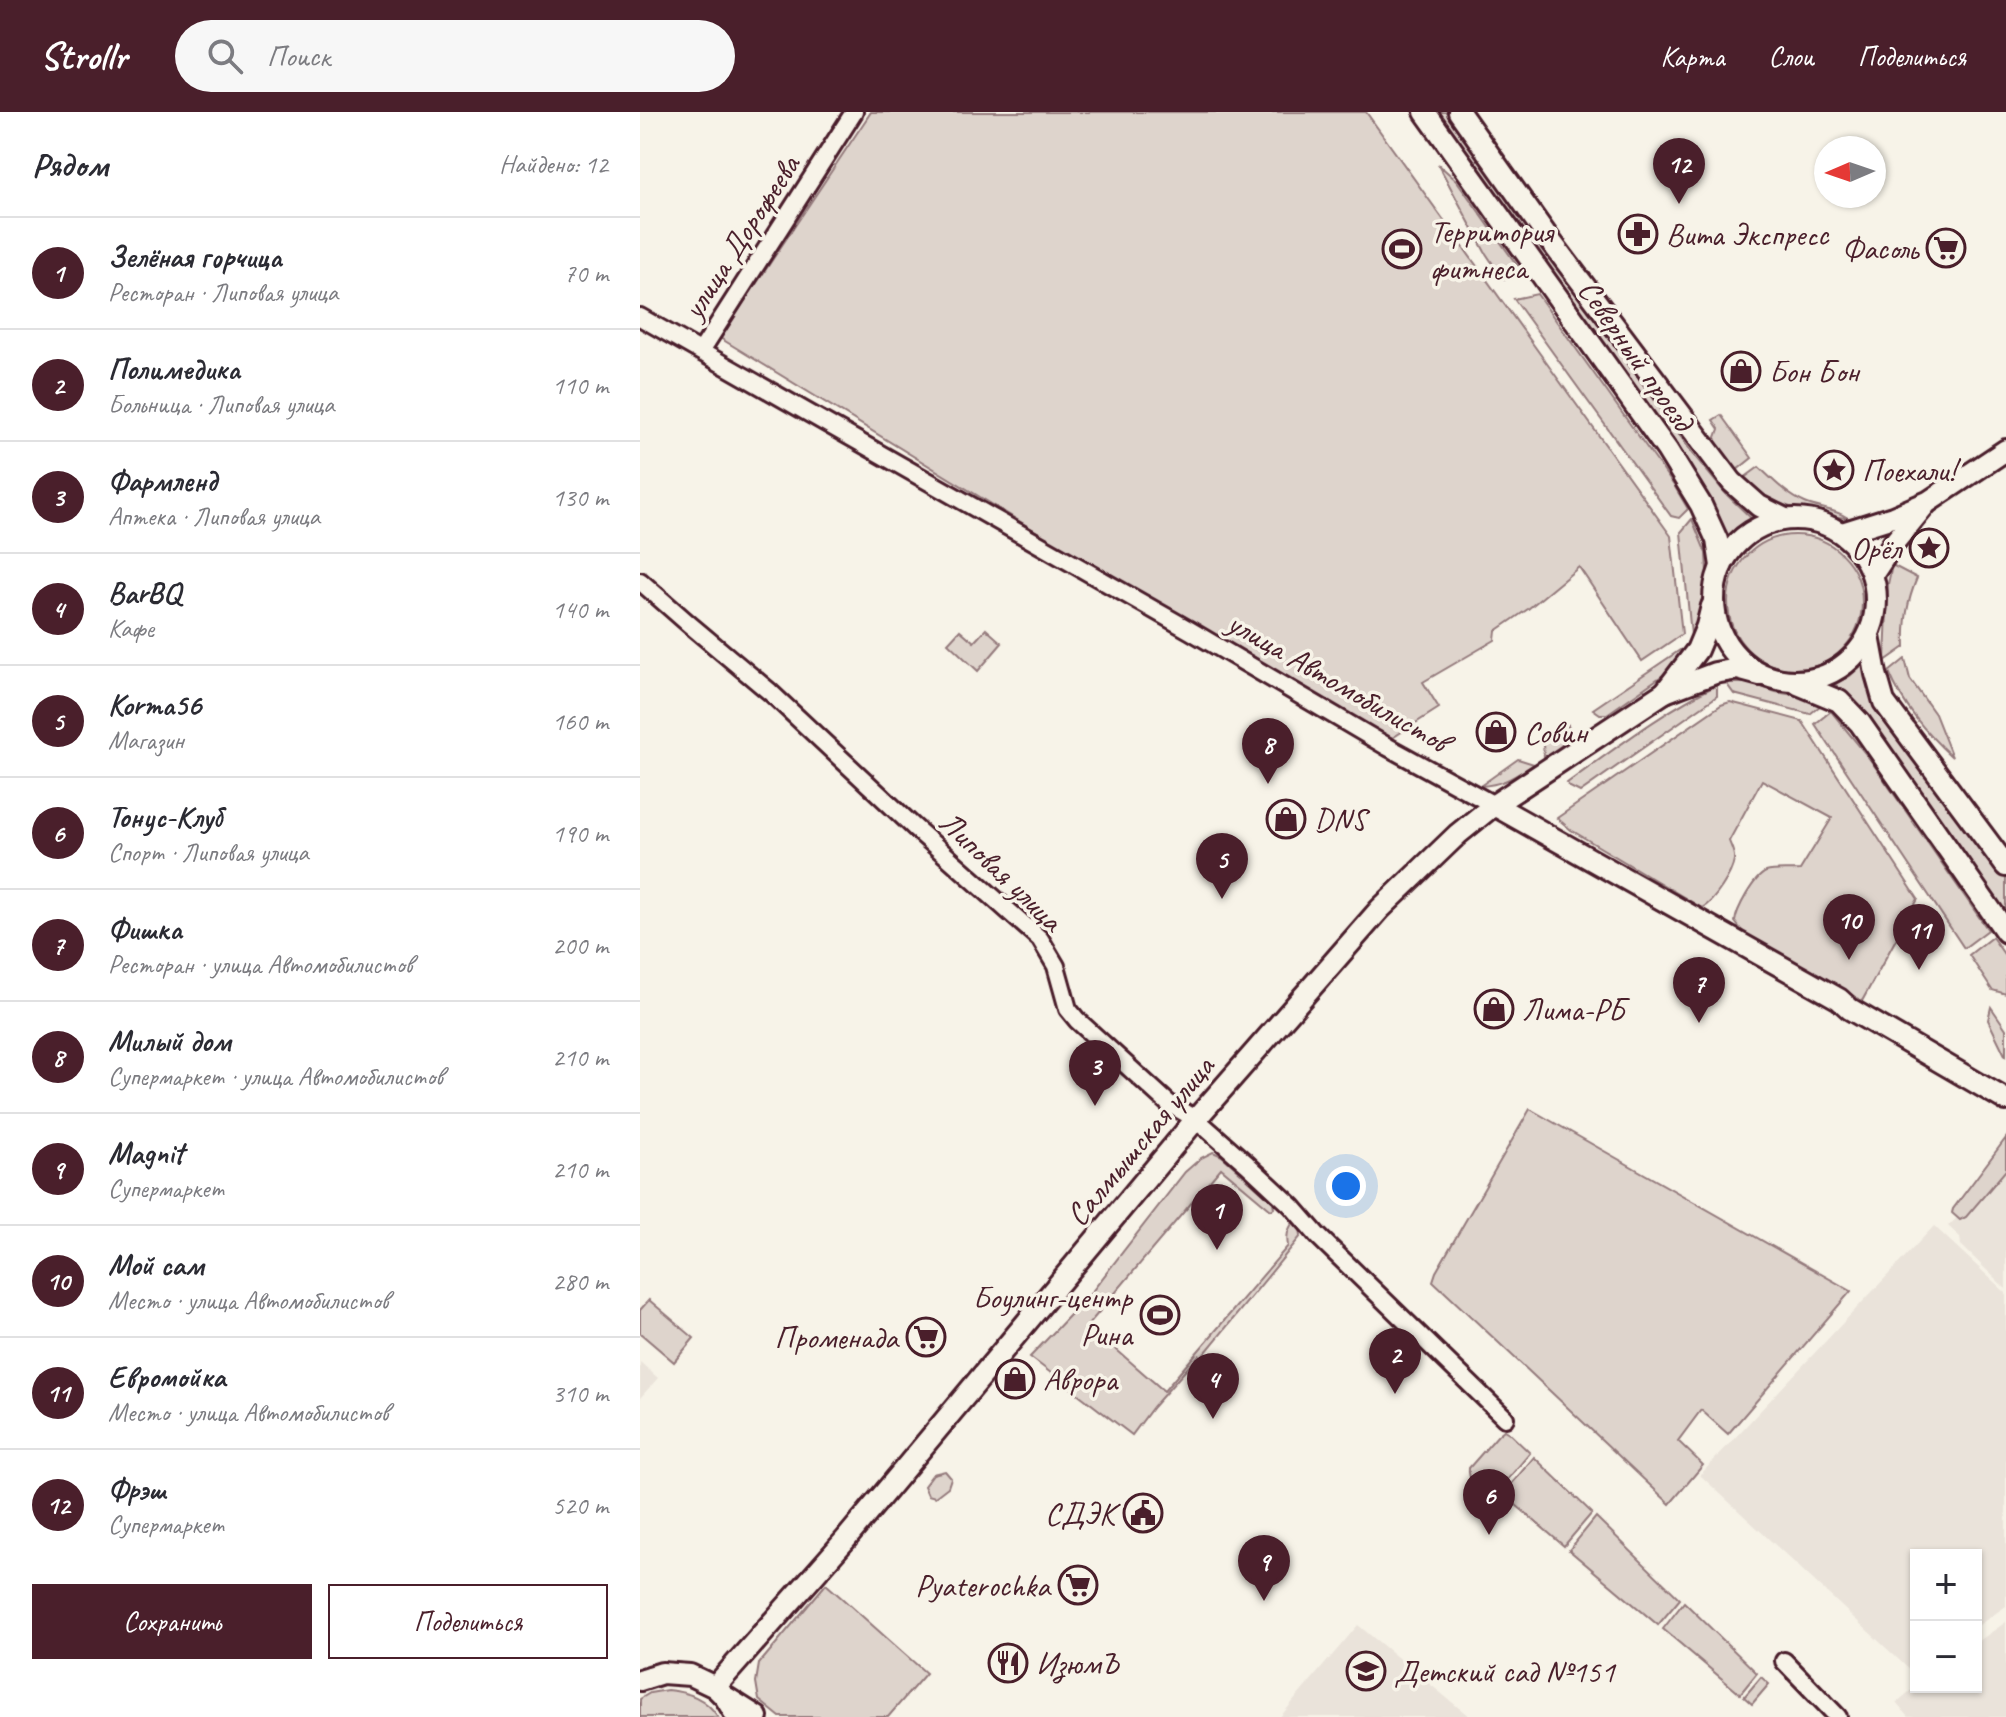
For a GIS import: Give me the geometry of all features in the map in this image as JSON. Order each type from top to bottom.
[{"type":"main road","name":"Северный проезд","points":[[1425,112],[1667,450],[1701,505],[1717,540],[1721,566]]},
{"type":"main road","name":"Северный проезд","points":[[1459,112],[1557,250],[1732,482],[1759,506],[1785,519]]},
{"type":"main road","points":[[1842,533],[1928,502],[2006,450]]},
{"type":"main road","points":[[1873,574],[1928,502]]},
{"type":"main road","points":[[1665,692],[1697,650],[1707,626],[1721,566],[1732,548],[1747,534],[1765,524],[1785,519],[1815,521],[1842,533],[1861,551],[1873,574],[1877,605],[1869,636],[1856,655],[1838,670],[1817,680],[1794,683]]},
{"type":"main road","points":[[1713,602],[1719,632],[1735,657],[1760,675]]},
{"type":"main road","points":[[1869,636],[1884,702],[2006,866]]},
{"type":"main road","points":[[1665,692],[1715,673],[1738,669],[1794,683],[1839,701],[1860,723],[2006,932]]},
{"type":"main road","name":"Салмышская улица","points":[[720,1692],[1196,1119],[1380,909],[1458,834],[1494,805],[1665,692]]},
{"type":"main road","name":"улица Автомобилистов","points":[[1494,805],[1839,999],[1850,1009],[2006,1100]]},
{"type":"main road","points":[[640,1680],[662,1673],[690,1675],[757,1717]]},
{"type":"main road","points":[[720,1692],[737,1717]]},
{"type":"street","name":"улица Дорофеева","points":[[701,351],[854,112]]},
{"type":"street","name":"улица Автомобилистов","points":[[640,317],[1494,805]]},
{"type":"street","name":"Липовая улица","points":[[640,581],[770,692],[1040,939],[1056,966],[1068,1009],[1077,1020],[1168,1103],[1196,1119],[1292,1206],[1318,1236],[1505,1418]]},
{"type":"street","points":[[1784,1661],[1838,1717]]},
{"type":"shaded area","points":[[871,112],[1366,112],[1671,536],[1682,634],[1642,661],[1579,567],[1496,631],[1495,640],[1423,682],[1439,708],[1389,740],[1060,546],[720,338]]},
{"type":"shaded area","points":[[1437,112],[1448,112],[1696,458],[1753,520],[1724,539],[1705,490],[1689,463]]},
{"type":"shaded area","points":[[1438,164],[1457,181],[1524,275],[1503,279]]},
{"type":"shaded area","points":[[1537,294],[1675,487],[1688,509],[1679,518],[1671,516],[1514,299]]},
{"type":"shaded area","points":[[1721,415],[1752,458],[1737,470],[1715,440],[1719,429],[1713,420]]},
{"type":"shaded area","points":[[1759,467],[1798,500],[1848,518],[1807,512],[1762,494],[1744,478]]},
{"type":"shaded area","points":[[1692,519],[1706,553],[1707,574],[1694,638],[1691,635],[1681,532]]},
{"type":"shaded area","points":[[1795,535],[1821,540],[1842,555],[1857,576],[1862,602],[1857,628],[1842,649],[1821,664],[1795,669],[1769,664],[1748,649],[1733,628],[1728,602],[1733,576],[1748,555],[1769,540]]},
{"type":"shaded area","points":[[1892,565],[1917,578],[1907,612],[1905,647],[1885,661],[1888,584]]},
{"type":"shaded area","points":[[986,629],[1002,643],[978,671],[948,643],[960,630],[974,642]]},
{"type":"shaded area","points":[[1680,650],[1688,650],[1673,668],[1607,714],[1593,709]]},
{"type":"shaded area","points":[[1905,659],[1910,679],[1935,714],[1952,757],[1916,718],[1889,672]]},
{"type":"shaded area","points":[[1862,665],[1876,703],[2006,876],[2006,915],[1864,712],[1835,684]]},
{"type":"shaded area","points":[[1726,683],[1750,683],[1821,705],[1810,714],[1734,694]]},
{"type":"shaded area","points":[[1717,685],[1717,696],[1580,792],[1567,783],[1659,718]]},
{"type":"shaded area","points":[[1730,702],[1802,721],[1918,899],[1862,1001],[1743,932],[1735,922],[1742,902],[1756,880],[1770,871],[1800,870],[1832,818],[1762,780],[1729,841],[1734,857],[1730,873],[1717,894],[1702,908],[1571,830],[1557,818],[1721,705]]},
{"type":"shaded area","points":[[1831,711],[1869,758],[1988,930],[1964,948],[1815,724]]},
{"type":"shaded area","points":[[1568,725],[1566,740],[1544,757],[1543,743]]},
{"type":"shaded area","points":[[1518,759],[1534,764],[1503,782],[1480,786]]},
{"type":"shaded area","points":[[1992,937],[2006,957],[2006,994],[1992,990],[1969,955]]},
{"type":"shaded area","points":[[1991,1007],[2006,1029],[2006,1057],[1988,1020]]},
{"type":"shaded area","points":[[1530,1109],[1851,1291],[1728,1434],[1701,1410],[1678,1441],[1703,1465],[1670,1504],[1433,1281]]},
{"type":"shaded area","points":[[2006,1138],[2006,1289],[1961,1245],[1960,1237],[1948,1226],[1957,1218],[1952,1213],[1953,1209]]},
{"type":"shaded area","points":[[2006,1138],[2006,1170],[1960,1220],[1952,1213],[1953,1209]]},
{"type":"shaded area","points":[[1213,1152],[1222,1156],[1273,1202],[1274,1208],[1271,1210],[1221,1168],[1088,1325],[1164,1391],[1288,1246],[1288,1232],[1294,1221],[1300,1226],[1301,1236],[1202,1357],[1199,1355],[1132,1435],[1030,1357],[1090,1294],[1185,1172]]},
{"type":"shaded area","points":[[1934,1226],[2006,1293],[2006,1606],[1982,1623],[1982,1549],[1910,1549],[1910,1670],[1700,1475]]},
{"type":"shaded area","points":[[649,1300],[694,1338],[674,1362],[640,1333],[640,1310]]},
{"type":"shaded area","points":[[640,1362],[658,1378],[640,1398]]},
{"type":"shaded area","points":[[1504,1430],[1530,1453],[1492,1498],[1473,1482],[1469,1468]]},
{"type":"shaded area","points":[[1534,1457],[1592,1513],[1564,1546],[1503,1494]]},
{"type":"shaded area","points":[[945,1471],[951,1478],[948,1487],[935,1497],[928,1495],[924,1486],[933,1474]]},
{"type":"shaded area","points":[[1596,1517],[1680,1599],[1658,1625],[1569,1550]]},
{"type":"shaded area","points":[[826,1584],[926,1673],[888,1717],[780,1717],[759,1700],[756,1682],[759,1664]]},
{"type":"shaded area","points":[[1684,1602],[1757,1673],[1740,1694],[1663,1629]]},
{"type":"shaded area","points":[[2006,1622],[2006,1717],[1908,1717],[1896,1703],[1910,1691],[1982,1693],[1982,1639]]},
{"type":"shaded area","name":"Детский сад №151","points":[[1358,1625],[1470,1717],[1280,1717]]},
{"type":"shaded area","points":[[1761,1677],[1769,1684],[1752,1704],[1744,1697]]},
{"type":"shaded area","points":[[667,1690],[696,1697],[718,1717],[640,1717],[640,1699],[650,1693]]},
{"type":"place","name":"Фрэш","points":[[1679,204]]},
{"type":"place","name":"Вита Экспресс","points":[[1638,234]]},
{"type":"place","name":"Фасоль","points":[[1946,248]]},
{"type":"place","name":"Территория фитнеса","points":[[1402,249]]},
{"type":"place","name":"Бон Бон","points":[[1741,371]]},
{"type":"place","name":"Поехали!","points":[[1834,470]]},
{"type":"place","name":"Орёл","points":[[1929,548]]},
{"type":"place","name":"Совин","points":[[1496,732]]},
{"type":"place","name":"Милый дом","points":[[1268,784]]},
{"type":"place","name":"DNS","points":[[1286,819]]},
{"type":"place","name":"Korma56","points":[[1222,899]]},
{"type":"place","name":"Мой сам","points":[[1849,960]]},
{"type":"place","name":"Евромойка","points":[[1919,970]]},
{"type":"place","name":"Лима-РБ","points":[[1494,1009]]},
{"type":"place","name":"Фишка","points":[[1699,1023]]},
{"type":"place","name":"Фармленд","points":[[1095,1106]]},
{"type":"place","name":"Зелёная горчица","points":[[1217,1250]]},
{"type":"place","name":"Боулинг-центр Рина","points":[[1160,1315]]},
{"type":"place","name":"Променада","points":[[926,1337]]},
{"type":"place","name":"Аврора","points":[[1015,1379]]},
{"type":"place","name":"Полимедика","points":[[1395,1394]]},
{"type":"place","name":"BarBQ","points":[[1213,1419]]},
{"type":"place","name":"СДЭК","points":[[1143,1513]]},
{"type":"place","name":"Тонус-Клуб","points":[[1489,1535]]},
{"type":"place","name":"Pyaterochka","points":[[1078,1585]]},
{"type":"place","name":"Magnit","points":[[1264,1601]]},
{"type":"place","name":"ИзюмЪ","points":[[1008,1663]]},
{"type":"place","name":"Детский сад №151","points":[[1366,1671]]}]
